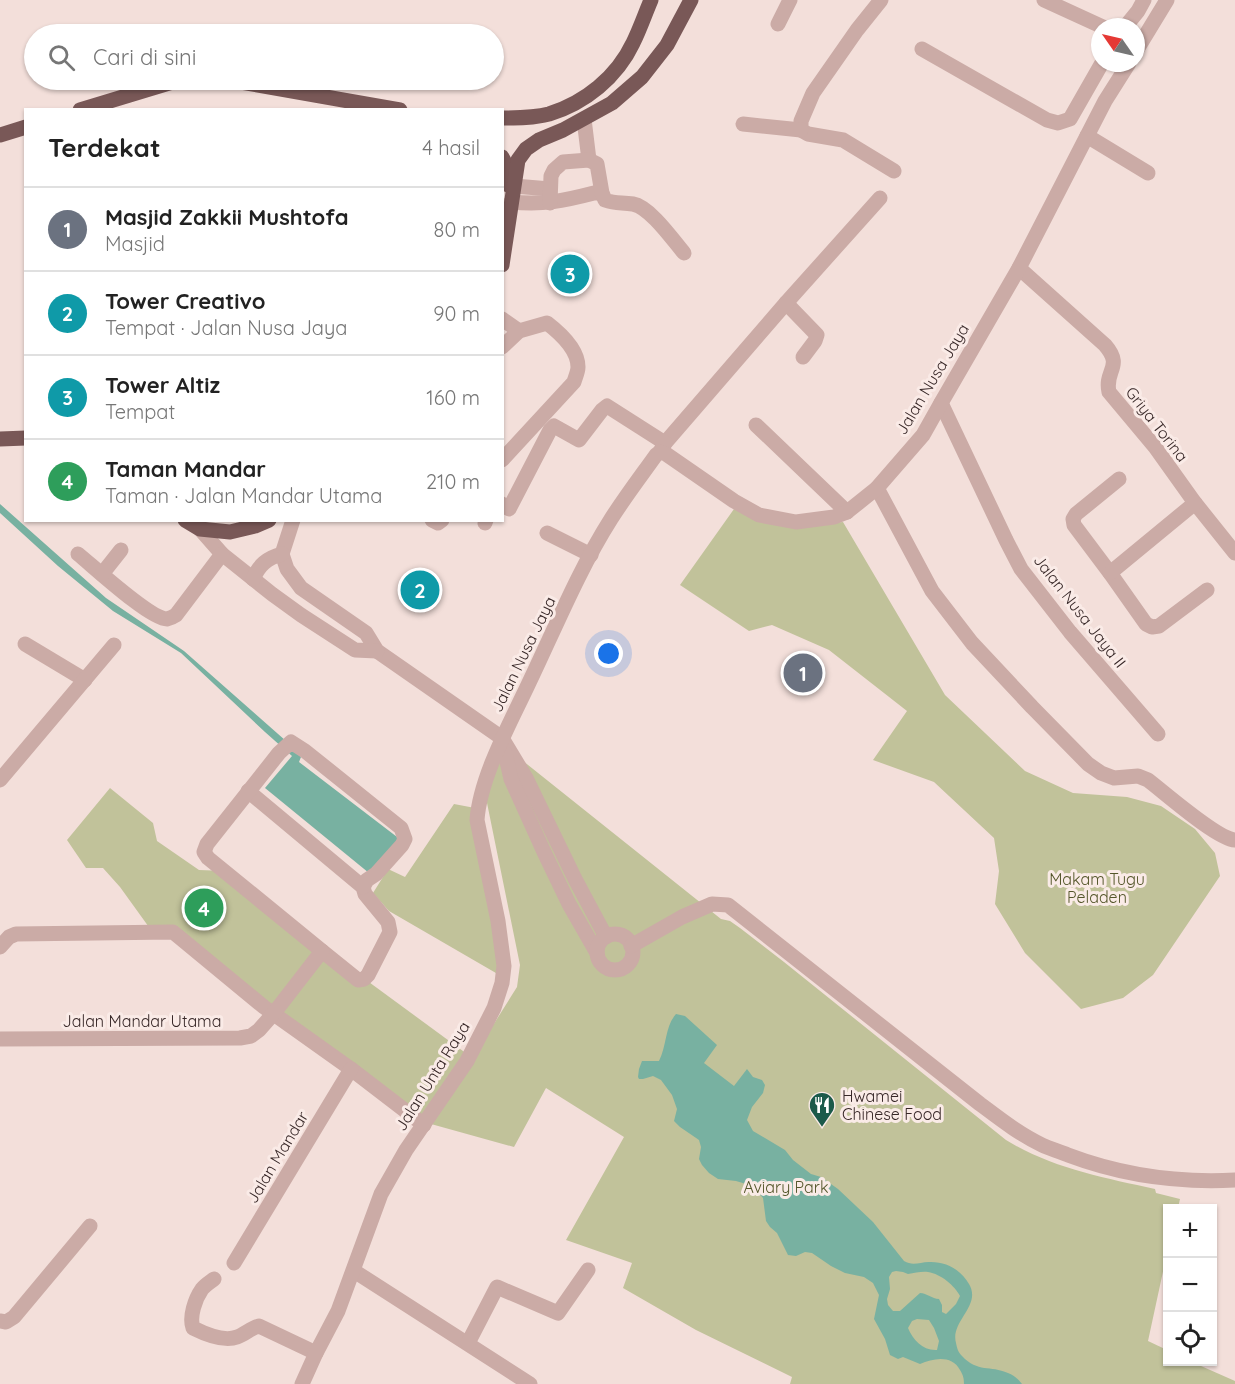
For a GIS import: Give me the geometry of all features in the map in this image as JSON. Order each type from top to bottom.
[{"type":"main road","points":[[504,118],[549,114],[586,98],[612,74],[632,45],[651,0]]},
{"type":"main road","points":[[504,252],[518,160],[526,149],[539,140],[612,103],[642,77],[668,45],[685,3]]},
{"type":"main road","points":[[87,108],[146,90]]},
{"type":"main road","points":[[286,90],[389,108]]},
{"type":"main road","points":[[0,135],[24,128]]},
{"type":"main road","points":[[504,161],[508,168],[507,201],[512,199]]},
{"type":"main road","points":[[0,439],[24,438]]},
{"type":"main road","points":[[188,522],[200,529],[230,531],[264,522]]},
{"type":"street","points":[[778,24],[790,0]]},
{"type":"street","points":[[801,130],[801,121],[813,93],[880,0]]},
{"type":"street","points":[[1044,0],[1091,22]]},
{"type":"street","points":[[1132,18],[1144,0]]},
{"type":"street","points":[[1145,36],[1167,0]]},
{"type":"street","points":[[922,50],[1047,120],[1059,123],[1070,119],[1097,72]]},
{"type":"street","name":"Jalan Nusa Jaya","points":[[502,738],[591,555],[611,519],[662,447],[666,454],[734,501],[759,515],[796,522],[834,517],[847,512],[876,488],[923,435],[1019,268],[1106,101],[1124,72]]},
{"type":"street","points":[[584,119],[589,160]]},
{"type":"street","points":[[743,124],[801,130],[808,134],[843,140],[894,171]]},
{"type":"street","points":[[1088,136],[1148,173]]},
{"type":"street","points":[[550,196],[551,177],[554,170],[563,162],[589,160],[597,164],[605,200],[615,204],[635,204],[654,217],[684,253]]},
{"type":"street","points":[[512,199],[602,193]]},
{"type":"street","points":[[504,505],[509,509],[554,426],[579,440],[607,406],[662,447],[880,198]]},
{"type":"street","name":"Griya Torina","points":[[1019,268],[1113,354],[1114,364],[1107,384],[1109,392],[1155,447],[1235,553]]},
{"type":"street","points":[[786,303],[817,335],[803,357]]},
{"type":"street","points":[[504,320],[519,331]]},
{"type":"street","points":[[504,345],[519,331],[547,323],[560,333],[575,355],[578,368],[574,382],[504,458]]},
{"type":"street","name":"Jalan Nusa Jaya II","points":[[941,403],[1021,569],[1070,632],[1158,734]]},
{"type":"street","points":[[756,425],[847,512]]},
{"type":"street","points":[[1119,478],[1076,514],[1073,519],[1074,525],[1146,624],[1152,627],[1159,626],[1207,590]]},
{"type":"street","points":[[876,488],[938,600],[972,643],[1088,764],[1113,778],[1138,776],[1148,780],[1214,831],[1228,840],[1235,840]]},
{"type":"street","points":[[1110,573],[1196,503]]},
{"type":"street","points":[[292,522],[282,554],[287,569],[301,588],[366,633],[377,651],[502,738],[525,778],[606,937]]},
{"type":"street","points":[[200,529],[222,554],[301,615],[355,650],[377,651]]},
{"type":"street","points":[[547,533],[591,555]]},
{"type":"street","points":[[102,574],[121,550]]},
{"type":"street","points":[[78,554],[138,605],[165,619],[176,615],[222,554]]},
{"type":"street","points":[[253,579],[257,569],[264,562],[273,556],[282,554]]},
{"type":"street","points":[[25,644],[85,680]]},
{"type":"street","points":[[0,780],[114,645]]},
{"type":"street","points":[[502,738],[511,779],[569,904],[597,953]]},
{"type":"street","name":"Jalan Unta Raya","points":[[302,1384],[338,1311],[381,1194],[406,1150],[468,1061],[494,1008],[502,983],[504,966],[502,944],[477,820],[478,807],[487,777],[502,738]]},
{"type":"street","points":[[248,791],[363,887],[365,894],[388,922],[390,932],[368,975],[364,980],[358,980],[208,858],[204,852],[207,844],[248,791],[291,742],[401,828],[405,839],[402,844],[363,887]]},
{"type":"street","points":[[631,946],[682,917],[712,904],[728,905],[1015,1130],[1043,1145],[1086,1162],[1138,1175],[1193,1181],[1235,1180]]},
{"type":"street","points":[[0,947],[9,937],[16,934],[173,932],[264,1007],[424,1125]]},
{"type":"street","points":[[611,935],[623,937],[631,946],[631,958],[624,967],[618,970],[606,968],[598,959],[598,946],[601,941],[611,935]]},
{"type":"street","name":"Jalan Mandar Utama","points":[[0,1040],[240,1038],[251,1036],[274,1013],[322,951]]},
{"type":"street","name":"Jalan Mandar","points":[[234,1263],[351,1069]]},
{"type":"street","points":[[0,1321],[6,1322],[14,1317],[90,1227]]},
{"type":"street","points":[[468,1343],[498,1287],[558,1313],[588,1270]]},
{"type":"street","points":[[354,1271],[530,1384]]},
{"type":"street","points":[[214,1279],[202,1288],[196,1300],[191,1320],[193,1328],[205,1333],[234,1338],[259,1326],[316,1353]]},
{"type":"green space","name":"Makam Tugu Peladen","points":[[734,509],[794,526],[843,522],[945,695],[1025,771],[1073,793],[1127,797],[1161,806],[1195,829],[1215,853],[1220,876],[1153,975],[1123,998],[1081,1009],[1025,953],[995,904],[999,871],[994,838],[934,782],[873,760],[907,711],[829,650],[772,625],[749,631],[680,585]]},
{"type":"green space","name":"Aviary Park","points":[[503,745],[721,919],[730,921],[784,962],[1006,1140],[1059,1165],[1155,1189],[1156,1193],[1180,1199],[1179,1204],[1163,1204],[1163,1272],[1148,1341],[1163,1348],[1163,1366],[1201,1366],[1235,1381],[1235,1384],[790,1384],[792,1377],[696,1330],[623,1288],[632,1263],[566,1240],[624,1137],[546,1088],[514,1147],[431,1124],[517,987],[520,965],[486,798]]},
{"type":"green space","points":[[110,788],[153,823],[157,841],[199,870],[226,871],[326,951],[277,1010],[176,929],[151,930],[120,887],[103,868],[86,868],[67,840]]},
{"type":"green space","points":[[454,804],[475,808],[508,980],[389,911],[373,893],[388,869],[405,877]]},
{"type":"green space","points":[[328,952],[467,1054],[429,1124],[279,1011]]},
{"type":"water","points":[[0,504],[106,598],[184,651],[286,741],[301,757],[299,762],[401,840],[369,873],[265,788],[292,756],[181,653],[113,611],[58,566],[0,513]]},
{"type":"water","points":[[676,1014],[685,1016],[717,1045],[704,1063],[734,1086],[747,1069],[753,1077],[762,1080],[765,1085],[763,1093],[752,1107],[747,1120],[753,1131],[785,1150],[793,1160],[811,1174],[821,1177],[838,1189],[873,1222],[904,1261],[911,1264],[943,1263],[962,1275],[969,1284],[972,1299],[955,1335],[959,1351],[973,1365],[1010,1374],[1022,1384],[964,1384],[957,1365],[948,1360],[937,1359],[920,1364],[903,1357],[898,1359],[890,1355],[885,1339],[874,1319],[879,1295],[873,1283],[864,1277],[845,1273],[812,1253],[788,1255],[777,1233],[766,1221],[763,1198],[756,1190],[736,1181],[718,1179],[709,1173],[699,1159],[701,1147],[699,1140],[674,1121],[677,1109],[672,1095],[661,1080],[653,1076],[643,1079],[638,1077],[642,1061],[659,1061],[672,1019]],"holes":[[[892,1272],[908,1274],[933,1273],[947,1281],[960,1296],[946,1314],[942,1312],[939,1299],[920,1293],[900,1311],[893,1311],[887,1299],[890,1289],[889,1277]],[[929,1320],[939,1341],[937,1350],[923,1347],[913,1337],[908,1328],[912,1321]]]},
{"type":"place","name":"Tower Altiz","points":[[570,274]]},
{"type":"place","name":"Tower Creativo","points":[[420,590]]},
{"type":"place","name":"Masjid Zakkii Mushtofa","points":[[803,673]]},
{"type":"place","name":"Taman Mandar","points":[[204,908]]},
{"type":"place","name":"Hwamei Chinese Food","points":[[822,1128]]}]
